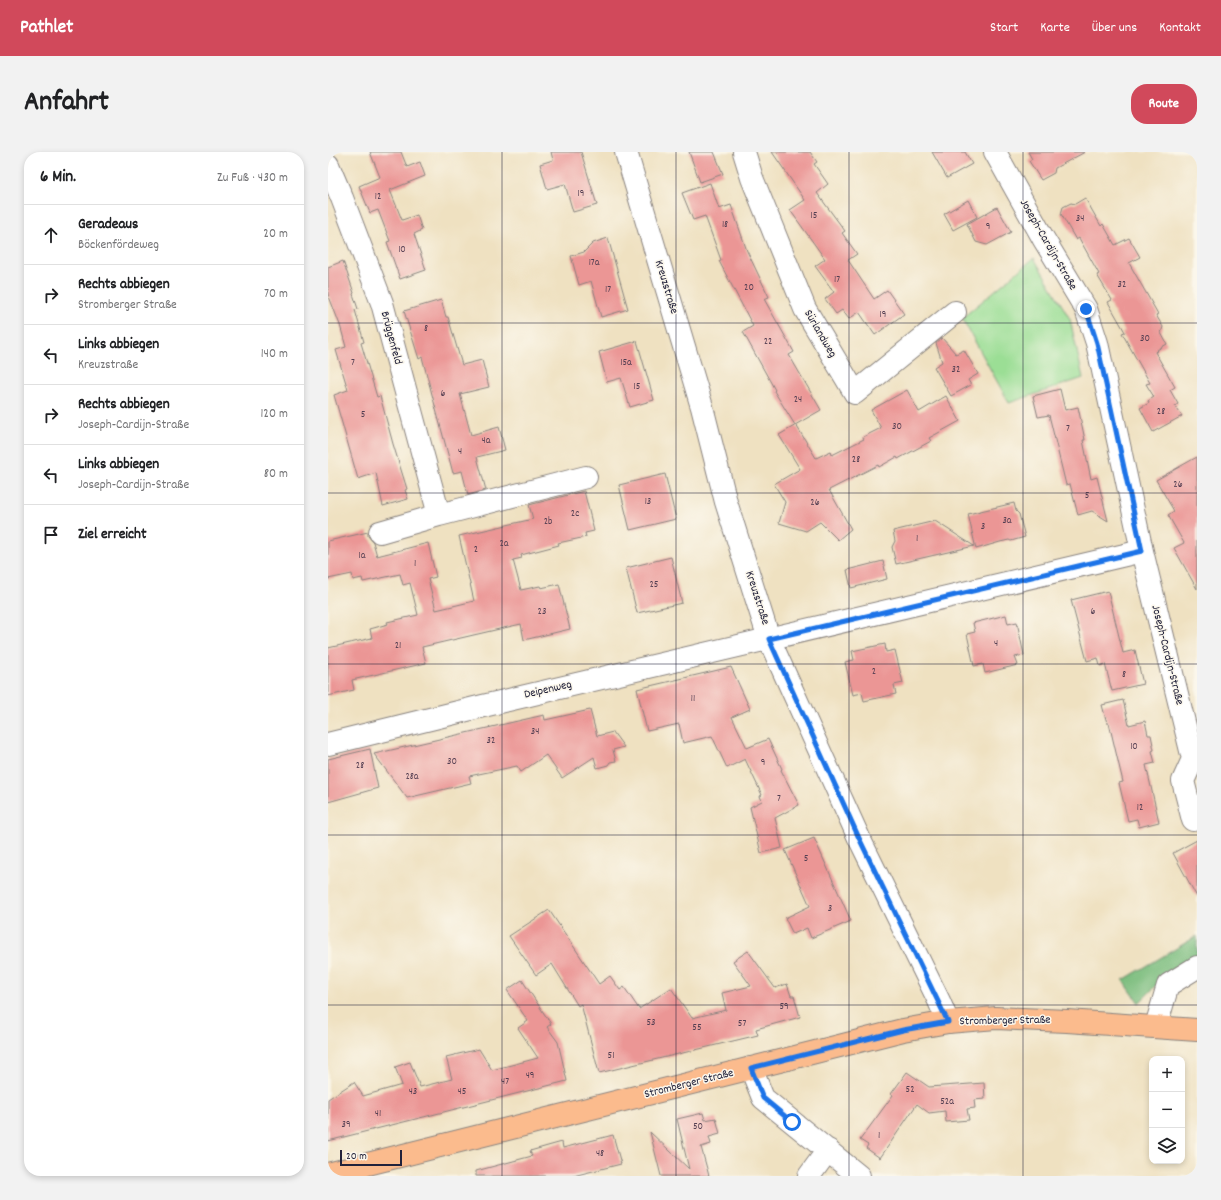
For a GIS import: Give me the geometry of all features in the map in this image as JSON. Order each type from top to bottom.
[{"type":"main road","name":"Stromberger Straße","points":[[328,1174],[903,1030],[948,1022],[996,1018],[1067,1020],[1197,1030]]},
{"type":"street","name":"Kreuzstraße","points":[[626,152],[702,407],[726,502],[769,639],[859,838],[948,1022]]},
{"type":"street","name":"Sürlandweg","points":[[744,152],[752,178],[805,309],[855,393],[955,312]]},
{"type":"street","name":"Joseph-Cardijn-Straße","points":[[995,152],[1043,238],[1086,309],[1097,343],[1142,551],[1195,761],[1183,781],[1193,820],[1197,818]]},
{"type":"street","name":"Brüggenfeld","points":[[328,165],[382,303],[439,515]]},
{"type":"street","points":[[380,532],[439,515],[586,477]]},
{"type":"street","points":[[769,639],[1142,551]]},
{"type":"street","name":"Deipenweg","points":[[328,744],[700,654],[769,639]]},
{"type":"street","points":[[1156,1026],[1168,985],[1197,967]]},
{"type":"street","points":[[751,1068],[763,1098],[859,1176]]},
{"type":"street","points":[[809,1176],[828,1150]]},
{"type":"green space","points":[[1034,258],[1070,319],[1083,378],[1009,403],[962,318]]},
{"type":"green space","points":[[1197,936],[1197,958],[1162,980],[1139,1003],[1123,980]]},
{"type":"building","points":[[370,152],[401,152],[407,167],[420,162],[425,176],[390,190],[402,220],[417,215],[422,230],[414,234],[426,270],[400,279],[387,242],[390,241],[378,210],[370,213],[359,186],[380,177]]},
{"type":"building","points":[[551,152],[581,152],[597,205],[573,212],[565,184],[547,189],[540,164],[553,160]]},
{"type":"building","points":[[689,152],[714,152],[723,174],[700,182]]},
{"type":"building","points":[[772,152],[810,152],[817,162],[814,164],[828,184],[817,193],[845,231],[842,233],[857,254],[848,260],[874,299],[887,290],[904,314],[875,335],[859,312],[849,319],[842,310],[836,314],[825,299],[834,292],[815,266],[825,259],[790,210],[805,200]]},
{"type":"building","points":[[932,152],[965,152],[972,164],[947,178]]},
{"type":"building","points":[[1028,152],[1085,152],[1055,168],[1054,173],[1041,180],[1029,161],[1032,159]]},
{"type":"building","points":[[710,183],[719,209],[731,205],[747,251],[769,297],[764,299],[794,352],[789,355],[821,410],[795,425],[774,391],[775,390],[743,332],[753,326],[719,261],[721,260],[705,216],[693,220],[682,193]]},
{"type":"building","points":[[1085,198],[1101,226],[1103,224],[1115,245],[1129,238],[1140,257],[1129,263],[1158,314],[1156,315],[1163,327],[1161,333],[1167,344],[1155,352],[1175,387],[1170,390],[1178,404],[1175,406],[1182,416],[1153,432],[1140,408],[1149,403],[1148,401],[1154,397],[1146,384],[1150,383],[1122,333],[1125,332],[1108,302],[1112,300],[1097,275],[1099,274],[1079,238],[1076,240],[1061,214],[1063,207],[1071,203],[1075,204]]},
{"type":"building","points":[[968,200],[977,217],[953,230],[944,214]]},
{"type":"building","points":[[997,207],[1011,232],[987,245],[976,242],[967,224]]},
{"type":"building","points":[[608,238],[628,309],[601,317],[591,281],[579,285],[571,256],[584,252],[593,243]]},
{"type":"building","points":[[343,261],[358,309],[355,310],[364,342],[361,343],[377,397],[380,396],[407,489],[405,490],[408,499],[383,506],[376,473],[358,479],[334,395],[348,390],[336,350],[346,347],[340,325],[328,294],[328,267]]},
{"type":"building","points":[[441,300],[446,317],[448,317],[462,365],[482,360],[489,387],[460,394],[471,435],[499,427],[505,450],[477,457],[486,490],[468,495],[462,471],[453,473],[422,357],[419,359],[404,311]]},
{"type":"building","points":[[942,338],[956,354],[964,350],[978,374],[968,380],[971,385],[951,396],[934,367],[942,362],[936,343]]},
{"type":"building","points":[[637,341],[654,400],[630,407],[621,378],[607,382],[599,352]]},
{"type":"building","points":[[1060,389],[1065,410],[1078,407],[1091,479],[1097,477],[1108,521],[1092,511],[1078,515],[1070,484],[1066,485],[1049,415],[1038,417],[1033,396]]},
{"type":"building","points":[[907,390],[919,412],[946,396],[960,421],[929,438],[931,441],[898,459],[897,457],[879,467],[878,465],[829,490],[851,529],[838,540],[820,522],[806,531],[779,523],[785,502],[774,484],[800,469],[779,435],[796,425],[816,458],[831,451],[832,455],[864,439],[863,437],[881,428],[871,410]]},
{"type":"building","points":[[1197,457],[1197,589],[1174,548],[1184,543],[1168,515],[1174,511],[1156,480]]},
{"type":"building","points":[[665,474],[676,519],[630,530],[619,485]]},
{"type":"building","points":[[584,491],[594,531],[585,533],[586,537],[558,543],[559,545],[521,555],[522,558],[513,560],[521,590],[559,584],[570,629],[524,640],[521,624],[422,647],[426,663],[352,680],[354,690],[328,696],[328,648],[372,638],[370,629],[388,624],[387,622],[418,615],[410,583],[403,585],[400,574],[363,582],[362,578],[353,580],[352,574],[328,579],[328,541],[368,532],[368,536],[373,542],[377,556],[428,543],[436,577],[428,579],[436,610],[474,601],[459,536],[533,519],[529,505]]},
{"type":"building","points":[[1014,503],[1016,511],[1019,514],[1025,537],[976,549],[968,514]]},
{"type":"building","points":[[935,521],[974,546],[896,564],[892,547],[895,541],[893,531]]},
{"type":"building","points":[[671,557],[682,603],[637,613],[626,568]]},
{"type":"building","points":[[883,561],[887,579],[851,588],[847,570]]},
{"type":"building","points":[[1108,591],[1123,653],[1135,650],[1143,684],[1112,691],[1105,664],[1100,666],[1098,658],[1087,661],[1071,600]]},
{"type":"building","points":[[1006,615],[1008,624],[1017,622],[1024,655],[1015,657],[1018,665],[985,673],[983,664],[974,666],[967,634],[975,632],[973,623]]},
{"type":"building","points":[[885,644],[886,652],[895,650],[903,683],[894,685],[896,694],[864,701],[862,693],[853,695],[845,662],[854,660],[852,651]]},
{"type":"building","points":[[731,667],[750,709],[732,717],[747,748],[768,739],[782,769],[781,770],[799,805],[775,818],[782,848],[761,853],[750,807],[762,801],[760,796],[762,795],[745,759],[727,768],[712,736],[683,743],[679,724],[647,731],[637,689]]},
{"type":"building","points":[[1123,700],[1129,725],[1145,721],[1148,735],[1151,735],[1154,750],[1152,751],[1155,763],[1146,765],[1159,822],[1139,827],[1137,819],[1128,821],[1119,783],[1123,782],[1109,723],[1107,723],[1102,705]]},
{"type":"building","points":[[590,710],[597,736],[613,732],[624,747],[613,750],[616,761],[610,762],[608,765],[597,768],[594,757],[562,778],[546,755],[521,772],[517,766],[469,776],[471,783],[407,798],[374,754],[544,715],[545,720]]},
{"type":"building","points":[[370,749],[378,788],[328,802],[328,759]]},
{"type":"building","points":[[814,838],[851,921],[811,938],[807,928],[793,934],[785,918],[810,906],[785,850]]},
{"type":"building","points":[[1197,840],[1197,897],[1173,853]]},
{"type":"building","points":[[549,910],[599,984],[610,976],[620,990],[624,987],[639,1009],[671,988],[692,1018],[726,1010],[722,993],[751,986],[733,961],[748,951],[775,988],[787,984],[791,996],[794,996],[800,1017],[756,1029],[758,1035],[599,1073],[581,1004],[578,1006],[552,964],[536,975],[509,936]]},
{"type":"building","points":[[522,980],[551,1024],[547,1027],[558,1042],[567,1081],[328,1141],[328,1099],[354,1082],[363,1096],[402,1085],[395,1067],[410,1062],[420,1087],[452,1079],[446,1057],[479,1049],[492,1070],[538,1058],[518,1028],[528,1021],[507,990]]},
{"type":"building","points":[[907,1072],[929,1087],[984,1083],[985,1099],[974,1100],[975,1108],[967,1109],[969,1120],[946,1122],[945,1111],[929,1113],[917,1104],[880,1158],[866,1148],[868,1145],[860,1140],[893,1095],[891,1094]]},
{"type":"building","points":[[703,1113],[705,1120],[716,1118],[720,1134],[709,1137],[711,1144],[701,1147],[709,1176],[661,1176],[650,1132],[689,1169],[677,1119]]},
{"type":"building","points":[[613,1135],[621,1164],[573,1176],[476,1176],[476,1171],[532,1156],[530,1151],[562,1142],[563,1148]]},
{"type":"route","points":[[792,1122],[763,1098],[751,1068],[903,1030],[948,1022],[859,838],[769,639],[1142,551],[1097,343],[1086,309]]}]
